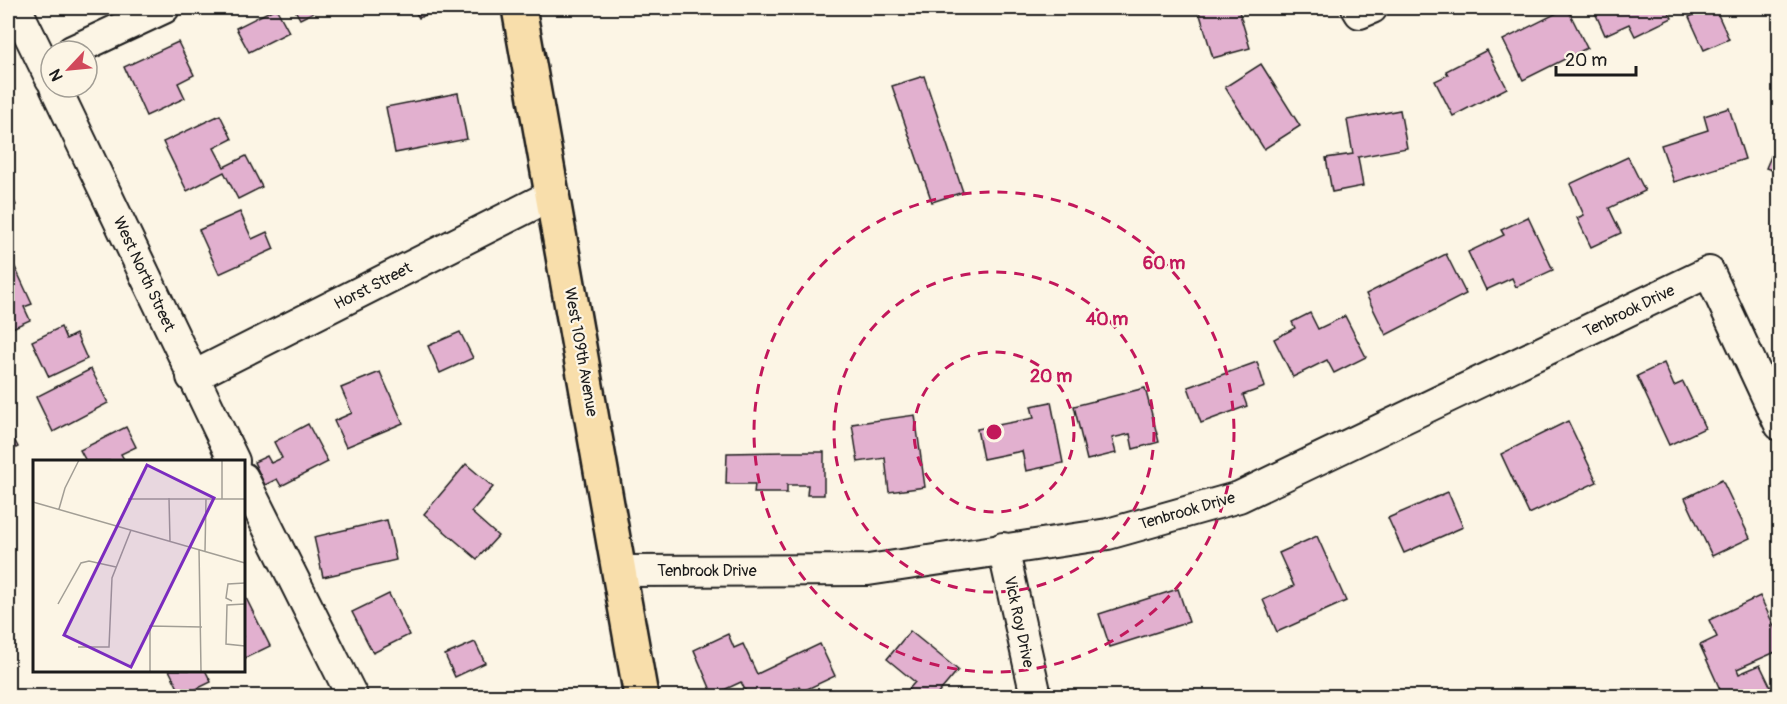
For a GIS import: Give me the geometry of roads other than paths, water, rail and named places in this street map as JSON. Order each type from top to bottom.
[{"type":"main road","name":"West 109th Avenue","points":[[519,8],[554,194],[641,696]]},
{"type":"street","name":"West North Street","points":[[16,8],[39,52]]},
{"type":"street","points":[[98,39],[164,8]]},
{"type":"street","name":"West North Street","points":[[62,99],[192,377],[234,460]]},
{"type":"street","name":"Horst Street","points":[[192,377],[554,194]]},
{"type":"street","name":"Tenbrook Drive","points":[[618,571],[868,570],[1108,534],[1239,497],[1709,272],[1779,425]]},
{"type":"street","points":[[244,480],[352,696]]},
{"type":"street","name":"Vick Roy Drive","points":[[1003,548],[1036,696]]}]
